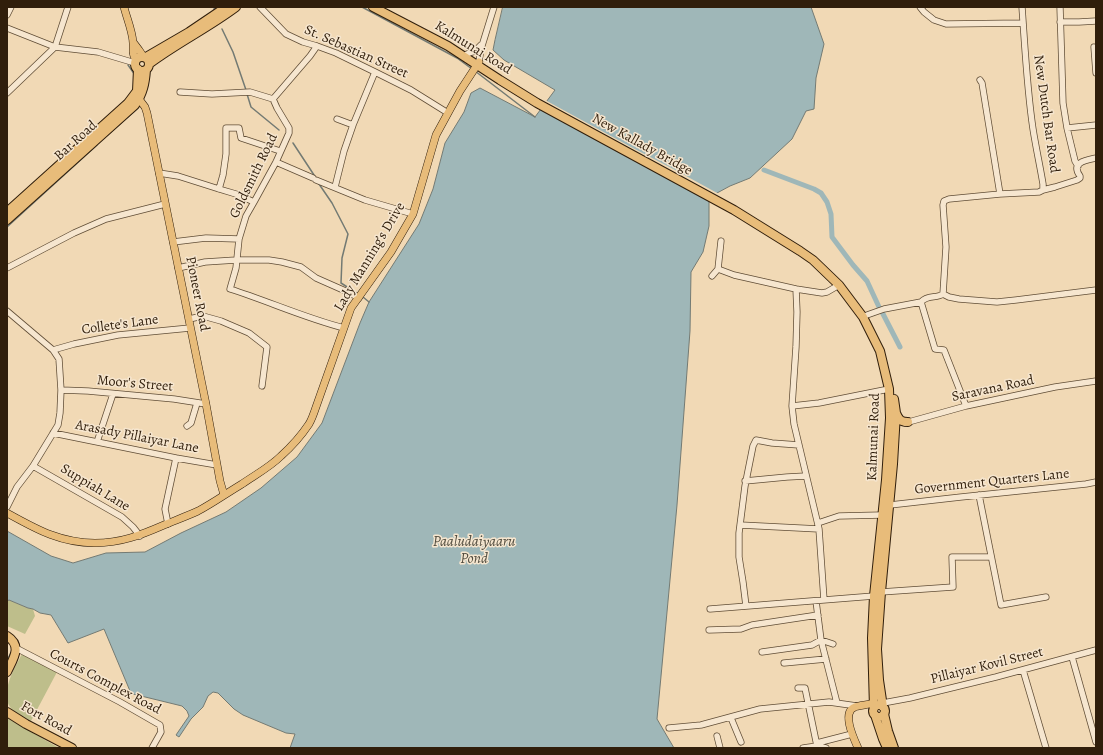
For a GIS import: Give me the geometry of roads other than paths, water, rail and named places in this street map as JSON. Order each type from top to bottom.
[{"type":"highway","points":[[142,63],[226,7]]},
{"type":"highway","points":[[142,63],[167,51],[236,7]]},
{"type":"highway","name":"Kalmunai Road","points":[[373,7],[444,44],[537,101]]},
{"type":"highway","name":"Kalmunai Road","points":[[385,7],[467,54],[485,70],[537,101]]},
{"type":"highway","name":"Bar Road","points":[[7,220],[135,105],[145,83],[142,63]]},
{"type":"highway","name":"Bar Road","points":[[7,212],[128,103],[137,90],[142,63]]},
{"type":"highway","name":"New Kallady Bridge","points":[[537,101],[735,209]]},
{"type":"highway","name":"Kalmunai Road","points":[[735,209],[807,255],[839,284],[865,316],[880,351],[889,389],[890,418],[888,460],[882,515],[877,649],[883,708],[889,736],[894,748]]},
{"type":"highway","name":"Kalmunai Road","points":[[735,209],[815,256],[831,270],[850,290],[881,344],[887,362],[893,389],[896,425],[890,505],[872,649],[874,709],[887,748]]},
{"type":"highway","points":[[896,414],[903,422],[908,422]]},
{"type":"highway","points":[[7,636],[13,640],[16,648],[7,672]]},
{"type":"highway","points":[[874,709],[880,716],[883,708]]},
{"type":"highway","name":"Fort Road","points":[[7,712],[26,724],[72,748]]},
{"type":"main road","name":"Bar Road","points":[[124,7],[133,42],[132,53],[134,57],[142,63]]},
{"type":"main road","name":"Lady Manning’s Drive","points":[[7,513],[30,526],[57,538],[81,542],[114,542],[140,536],[197,511],[268,467],[281,457],[309,423],[352,308],[391,252],[413,214],[436,136],[460,91],[478,64]]},
{"type":"main road","points":[[470,75],[478,70],[485,70]]},
{"type":"main road","name":"Pioneer Road","points":[[139,99],[145,107],[147,113],[224,495]]},
{"type":"main road","points":[[858,748],[852,734],[848,717],[849,713],[853,708],[859,706],[874,709]]},
{"type":"street","points":[[7,15],[11,7]]},
{"type":"street","points":[[7,93],[55,47],[68,7]]},
{"type":"street","name":"St. Sebastian Street","points":[[260,7],[286,34],[303,42],[336,53],[411,90],[448,113]]},
{"type":"street","points":[[478,64],[483,41],[494,7]]},
{"type":"street","points":[[920,7],[934,20],[946,24],[1023,23]]},
{"type":"street","name":"New Dutch Bar Road","points":[[943,294],[946,247],[942,205],[944,201],[949,199],[1000,194],[1039,192],[1043,190],[1033,131],[1022,7]]},
{"type":"street","points":[[1043,190],[1080,178],[1067,128],[1063,102],[1060,7]]},
{"type":"street","points":[[1060,22],[1096,21]]},
{"type":"street","points":[[7,28],[55,47],[98,52],[142,63]]},
{"type":"street","points":[[467,54],[475,51],[483,41]]},
{"type":"street","points":[[180,92],[212,94],[250,92],[273,98],[317,46]]},
{"type":"street","points":[[1094,47],[1096,74]]},
{"type":"street","points":[[335,187],[344,151],[353,124],[374,72]]},
{"type":"street","points":[[980,80],[982,81],[1000,194]]},
{"type":"street","name":"Goldsmith Road","points":[[273,98],[289,128],[289,133],[276,162],[246,216],[240,239],[236,268],[230,289],[327,324],[344,328]]},
{"type":"street","points":[[337,118],[353,124]]},
{"type":"street","points":[[1067,128],[1096,125]]},
{"type":"street","points":[[219,188],[223,175],[226,154],[226,128],[239,128],[242,138],[280,151]]},
{"type":"street","points":[[1078,166],[1081,161],[1096,158]]},
{"type":"street","points":[[276,162],[365,200],[413,214]]},
{"type":"street","points":[[159,173],[178,176],[219,188],[254,202]]},
{"type":"street","points":[[7,268],[74,233],[106,219],[165,204]]},
{"type":"street","points":[[173,242],[206,238],[240,239]]},
{"type":"street","points":[[712,276],[718,269],[721,241]]},
{"type":"street","points":[[178,268],[205,262],[236,260],[269,260],[282,262],[301,267],[316,278],[350,292],[359,298]]},
{"type":"street","points":[[718,269],[734,275],[796,289],[826,292],[839,284]]},
{"type":"street","points":[[796,289],[796,347],[792,406],[794,424],[818,526],[824,600]]},
{"type":"street","points":[[865,316],[884,309],[921,302],[929,297],[943,294],[954,298],[997,302],[1096,290]]},
{"type":"street","points":[[921,302],[935,349],[944,350],[966,406]]},
{"type":"street","points":[[7,311],[53,350],[59,359],[61,390],[58,425],[33,466],[17,487],[7,507]]},
{"type":"street","points":[[189,319],[203,316],[221,321],[249,334],[267,347],[262,386]]},
{"type":"street","name":"Collete's Lane","points":[[53,350],[118,335],[190,328]]},
{"type":"street","name":"Saravana Road","points":[[896,425],[966,406],[1096,381]]},
{"type":"street","points":[[792,406],[819,403],[889,389]]},
{"type":"street","name":"Moor's Street","points":[[61,390],[174,399],[206,404]]},
{"type":"street","points":[[97,442],[113,394]]},
{"type":"street","points":[[187,426],[191,424],[197,403]]},
{"type":"street","name":"Arasady Pillaiyar Lane","points":[[53,433],[217,465]]},
{"type":"street","points":[[746,606],[738,557],[740,525],[746,481],[753,446],[756,440],[799,445]]},
{"type":"street","points":[[168,524],[165,509],[176,458]]},
{"type":"street","name":"Suppiah Lane","points":[[33,466],[122,518],[133,527],[140,536]]},
{"type":"street","points":[[746,481],[806,476]]},
{"type":"street","name":"Government Quarters Lane","points":[[890,505],[1096,482]]},
{"type":"street","points":[[979,495],[1001,605],[1046,597]]},
{"type":"street","points":[[740,525],[818,526],[839,516],[882,515]]},
{"type":"street","points":[[710,609],[816,601],[953,587],[952,557],[991,557]]},
{"type":"street","points":[[816,601],[821,640],[837,703]]},
{"type":"street","points":[[709,630],[741,629],[752,625],[818,615]]},
{"type":"street","points":[[762,652],[812,645],[821,640],[833,644]]},
{"type":"street","name":"Courts Complex Road","points":[[16,648],[120,702],[160,725],[161,732],[152,748]]},
{"type":"street","name":"Pillaiyar Kovil Street","points":[[883,708],[910,698],[1096,650]]},
{"type":"street","points":[[1072,656],[1096,742]]},
{"type":"street","points":[[784,663],[826,658]]},
{"type":"street","points":[[1023,670],[1046,748]]},
{"type":"street","points":[[798,688],[805,688],[817,744]]},
{"type":"street","points":[[669,728],[701,724],[760,710],[809,704],[829,702],[859,706]]},
{"type":"street","points":[[731,718],[741,742]]},
{"type":"street","points":[[803,748],[852,734]]},
{"type":"street","points":[[717,736],[720,748]]},
{"type":"street","points":[[817,744],[826,748]]},
{"type":"water","name":"Paaludaiyaaru Pond","points":[[503,7],[811,7],[824,44],[816,78],[814,109],[806,111],[792,139],[750,178],[730,186],[717,193],[709,200],[709,226],[703,252],[691,272],[690,331],[677,505],[657,719],[674,748],[290,748],[295,734],[286,733],[243,715],[234,709],[218,693],[213,692],[208,696],[203,707],[191,719],[179,737],[176,735],[189,716],[187,711],[182,706],[133,694],[130,691],[104,629],[68,643],[51,615],[40,613],[9,600],[7,601],[7,531],[51,556],[73,563],[106,553],[145,552],[226,512],[261,488],[297,457],[322,423],[369,302],[419,224],[433,189],[445,143],[464,112],[471,93],[480,88],[535,117],[555,90],[504,60],[493,50]]},
{"type":"waterway","points":[[362,7],[457,58],[472,69]]},
{"type":"waterway","points":[[222,29],[233,52],[246,90]]},
{"type":"waterway","points":[[128,65],[135,75]]},
{"type":"waterway","points":[[475,71],[535,117]]},
{"type":"waterway","points":[[247,94],[251,107],[279,130]]},
{"type":"waterway","points":[[104,138],[137,109]]},
{"type":"waterway","points":[[51,167],[97,125]]},
{"type":"waterway","points":[[293,143],[314,175]]},
{"type":"waterway","points":[[7,227],[97,145]]},
{"type":"waterway","points":[[764,170],[821,193],[827,202],[831,214],[832,237],[867,281],[879,307]]},
{"type":"waterway","points":[[319,184],[332,203],[348,234],[342,258],[341,283],[358,294]]},
{"type":"waterway","points":[[363,297],[369,302]]},
{"type":"waterway","points":[[882,312],[900,347]]},
{"type":"waterway","points":[[7,660],[12,651]]}]
